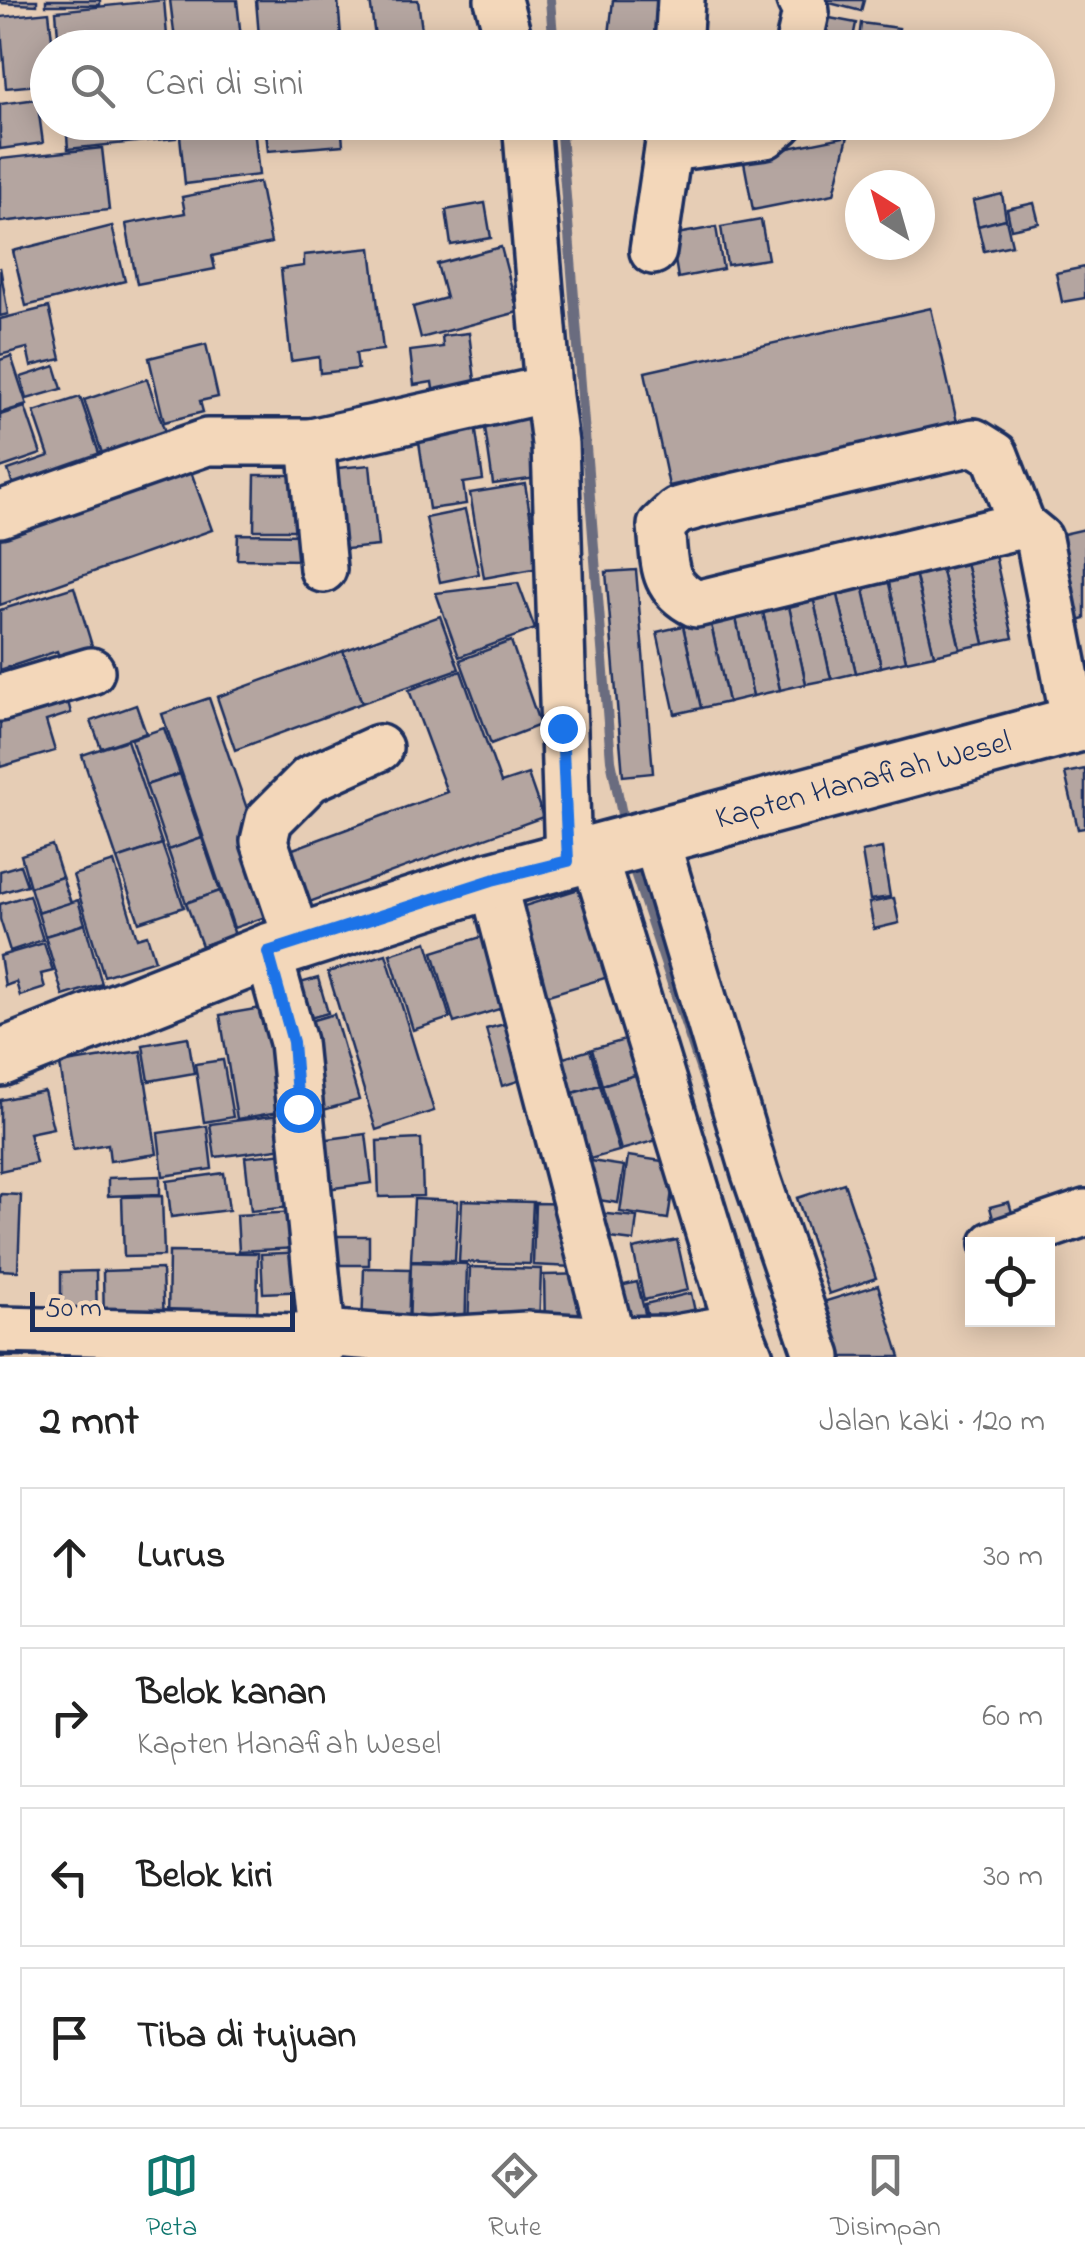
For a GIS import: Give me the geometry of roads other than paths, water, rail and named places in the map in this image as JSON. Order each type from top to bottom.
[{"type":"main road","name":"Kapten Hanafiah Wesel","points":[[0,1058],[283,949],[492,880],[1080,723]]},
{"type":"street","points":[[498,0],[506,30]]},
{"type":"street","points":[[679,30],[681,0]]},
{"type":"street","points":[[800,0],[806,12],[802,30]]},
{"type":"street","points":[[0,1330],[300,1337],[320,1345],[526,1335],[744,1342],[613,848],[548,389],[527,140]]},
{"type":"street","points":[[653,251],[670,140]]},
{"type":"street","points":[[0,514],[207,442],[311,442],[548,389]]},
{"type":"street","points":[[311,442],[323,570]]},
{"type":"street","points":[[1022,525],[696,604],[683,598],[667,580],[661,526],[677,512],[702,504],[974,442],[995,455],[1022,525],[1039,540],[1080,723]]},
{"type":"street","points":[[0,698],[90,671]]},
{"type":"street","points":[[320,1345],[283,949],[264,841],[269,820],[310,779],[379,748]]},
{"type":"street","points":[[613,848],[755,1174],[818,1357]]},
{"type":"street","points":[[492,880],[612,1340]]},
{"type":"street","points":[[1016,1237],[1085,1213]]},
{"type":"waterway","points":[[550,0],[552,30]]},
{"type":"waterway","points":[[561,140],[611,760],[625,829]]},
{"type":"waterway","points":[[631,861],[706,1086]]}]
